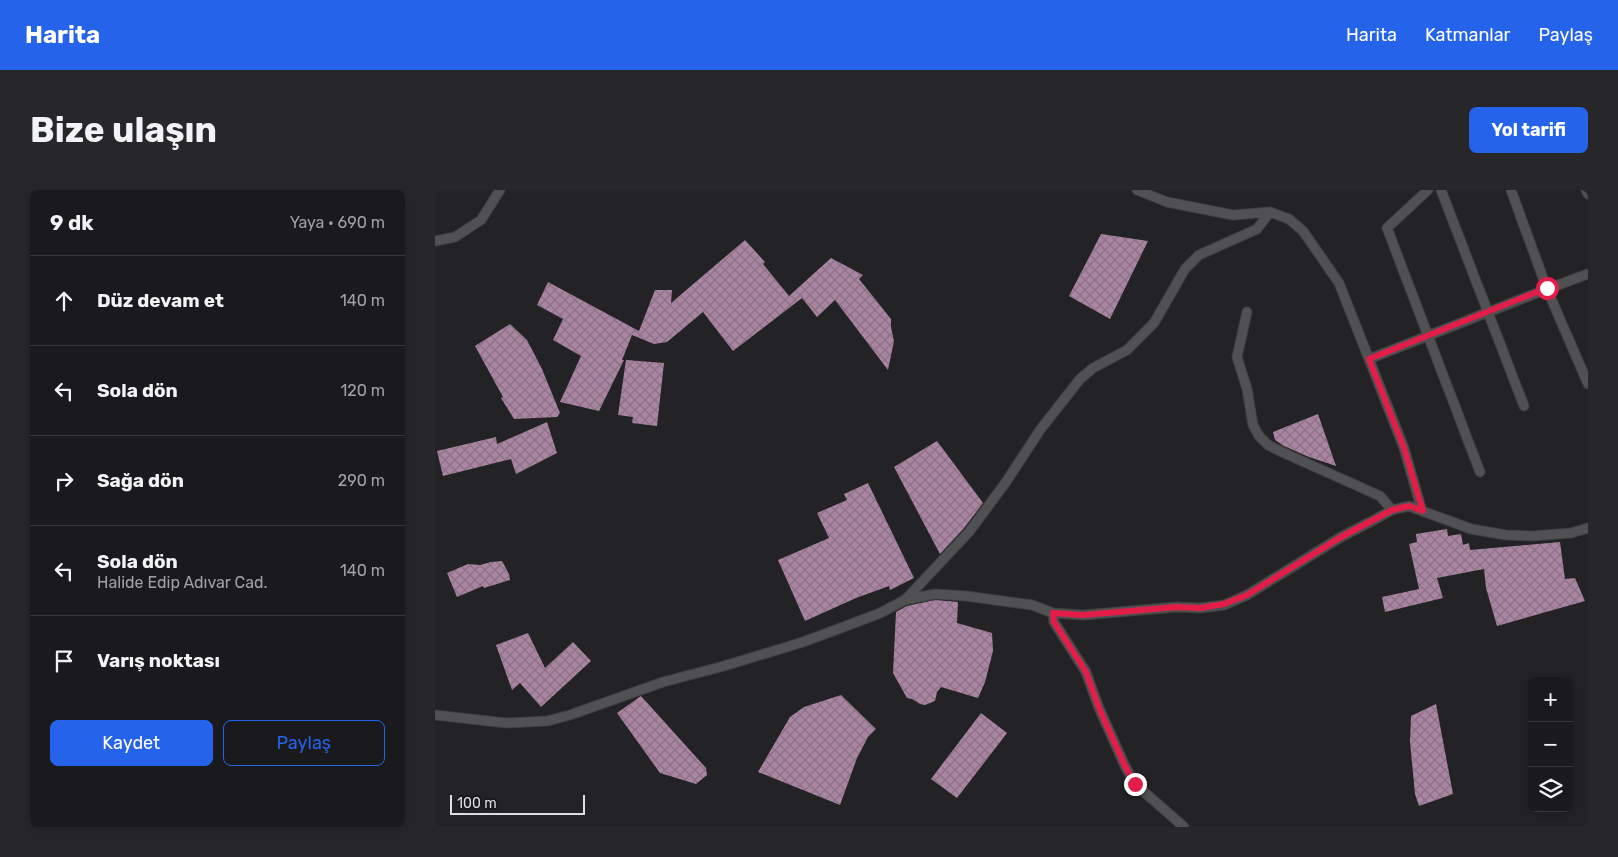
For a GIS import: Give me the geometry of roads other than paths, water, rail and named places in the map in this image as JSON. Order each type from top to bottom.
[{"type":"street","points":[[435,241],[455,237],[481,220],[500,190]]},
{"type":"street","points":[[1137,190],[1167,202],[1233,215],[1270,212],[1289,219],[1303,231],[1339,283],[1404,448],[1423,511]]},
{"type":"street","points":[[1428,190],[1387,228],[1480,472]]},
{"type":"street","points":[[1441,190],[1524,406]]},
{"type":"street","points":[[1511,190],[1547,288],[1588,384]]},
{"type":"street","points":[[1586,190],[1588,194]]},
{"type":"street","points":[[905,600],[969,532],[1006,482],[1040,430],[1080,379],[1093,368],[1127,350],[1154,323],[1185,269],[1199,254],[1257,229],[1270,212]]},
{"type":"street","points":[[1369,359],[1547,288],[1588,274]]},
{"type":"street","points":[[1247,312],[1237,356],[1247,388],[1253,425],[1259,436],[1268,445],[1283,453],[1380,496],[1392,510]]},
{"type":"street","points":[[435,715],[506,723],[547,721],[570,715],[663,682],[803,642],[879,614],[905,600],[935,594],[966,596],[1032,605],[1053,613],[1083,615],[1177,607],[1200,608],[1224,604],[1247,595],[1341,537],[1392,510],[1409,506],[1471,529],[1507,535],[1571,534],[1588,528]]},
{"type":"street","points":[[1053,613],[1054,622],[1086,672],[1099,708],[1135,784],[1184,827]]}]
